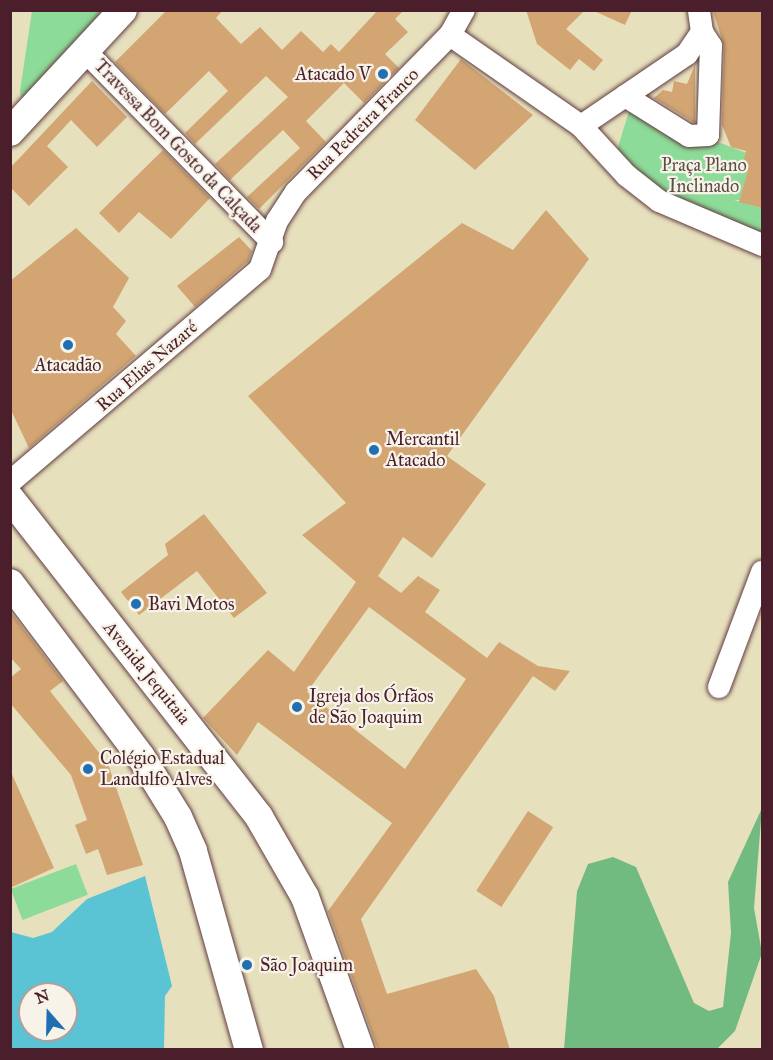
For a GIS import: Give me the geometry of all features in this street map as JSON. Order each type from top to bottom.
[{"type":"main road","points":[[10,132],[123,10]]},
{"type":"main road","name":"Avenida Jequitaia","points":[[10,498],[264,825],[305,897],[360,1050]]},
{"type":"main road","points":[[10,583],[141,756],[178,817],[193,851],[249,1050]]},
{"type":"street","name":"Rua Pedreira Franco","points":[[272,242],[296,192],[450,35],[464,10]]},
{"type":"street","points":[[581,126],[675,65],[700,21]]},
{"type":"street","points":[[625,96],[690,136],[708,135],[712,122],[711,46],[700,21]]},
{"type":"street","points":[[450,35],[581,126],[626,175],[659,201],[762,245]]},
{"type":"street","name":"Travessa Bom Gosto da Calçada","points":[[84,50],[272,242]]},
{"type":"street","name":"Rua Elias Nazaré","points":[[10,482],[260,269],[272,242]]},
{"type":"street","points":[[719,687],[762,572]]},
{"type":"green space","points":[[32,11],[114,11],[24,107],[20,91]]},
{"type":"green space","name":"Praça Plano Inclinado","points":[[630,108],[762,159],[762,171],[742,166],[748,170],[740,200],[734,200],[762,208],[762,234],[664,199],[617,150]]},
{"type":"green space","points":[[762,808],[754,908],[762,953],[735,1031],[717,1049],[564,1049],[577,891],[588,864],[613,857],[636,867],[694,1003],[709,1011],[723,1007],[731,933],[728,882]]},
{"type":"green space","points":[[76,864],[88,895],[22,920],[11,889]]},
{"type":"water","points":[[145,876],[172,986],[165,996],[164,1049],[11,1049],[11,932],[33,938],[52,932],[87,899]]},
{"type":"building","points":[[167,10],[223,10],[216,18],[241,44],[260,27],[282,50],[301,31],[323,52],[331,44],[339,52],[378,10],[404,10],[395,19],[408,32],[385,54],[399,68],[364,103],[344,83],[306,121],[326,142],[259,209],[247,197],[300,148],[283,130],[230,180],[215,164],[288,97],[266,76],[195,144],[185,133],[228,91],[209,71],[165,114],[115,62]]},
{"type":"building","points":[[526,10],[585,10],[566,29],[603,60],[594,71],[579,59],[570,70],[537,44]]},
{"type":"building","points":[[592,10],[632,10],[625,25]]},
{"type":"building","points":[[762,10],[762,208],[739,202],[748,170],[742,168],[746,151],[731,147],[722,125],[724,46],[713,11]]},
{"type":"building","points":[[461,59],[533,115],[475,170],[415,120]]},
{"type":"building","points":[[695,65],[695,122],[693,122],[654,98],[663,90],[672,92],[674,81],[687,84]]},
{"type":"building","points":[[92,81],[127,117],[97,147],[71,120],[47,146],[68,167],[29,206],[10,187],[10,168]]},
{"type":"building","points":[[163,150],[210,198],[171,239],[139,212],[119,233],[99,213]]},
{"type":"building","points":[[546,210],[589,259],[447,456],[486,484],[432,558],[403,537],[378,576],[401,593],[418,576],[440,590],[425,612],[487,658],[499,642],[538,666],[570,671],[555,691],[533,676],[361,919],[387,994],[476,969],[494,996],[510,1050],[378,1050],[328,911],[392,823],[258,722],[237,755],[203,718],[268,650],[294,672],[356,582],[302,535],[346,503],[248,396],[462,223],[513,250]],"holes":[[[369,607],[466,679],[405,769],[307,692]]]},
{"type":"building","name":"Atacadão","points":[[76,228],[129,278],[113,307],[126,321],[116,334],[136,356],[29,448],[10,408],[10,281]]},
{"type":"building","points":[[239,237],[252,251],[248,261],[195,307],[177,286]]},
{"type":"building","points":[[204,514],[267,593],[234,618],[197,571],[139,615],[121,592],[168,555],[165,544]]},
{"type":"building","name":"Colégio Estadual Landulfo Alves","points":[[10,611],[63,681],[50,691],[108,764],[143,865],[107,875],[98,849],[86,854],[75,825],[87,820],[71,775],[10,703],[10,678],[21,669],[10,657]]},
{"type":"building","points":[[10,770],[54,868],[10,888]]},
{"type":"building","points":[[528,811],[553,827],[501,907],[476,891]]},
{"type":"place","name":"Atacado V","points":[[383,74]]},
{"type":"place","name":"Atacadão","points":[[68,345]]},
{"type":"place","name":"Mercantil Atacado","points":[[374,450]]},
{"type":"place","name":"Bavi Motos","points":[[136,604]]},
{"type":"place","name":"Igreja dos Órfãos de São Joaquim","points":[[297,707]]},
{"type":"place","name":"Colégio Estadual Landulfo Alves","points":[[88,769]]},
{"type":"place","name":"São Joaquim","points":[[247,965]]}]
